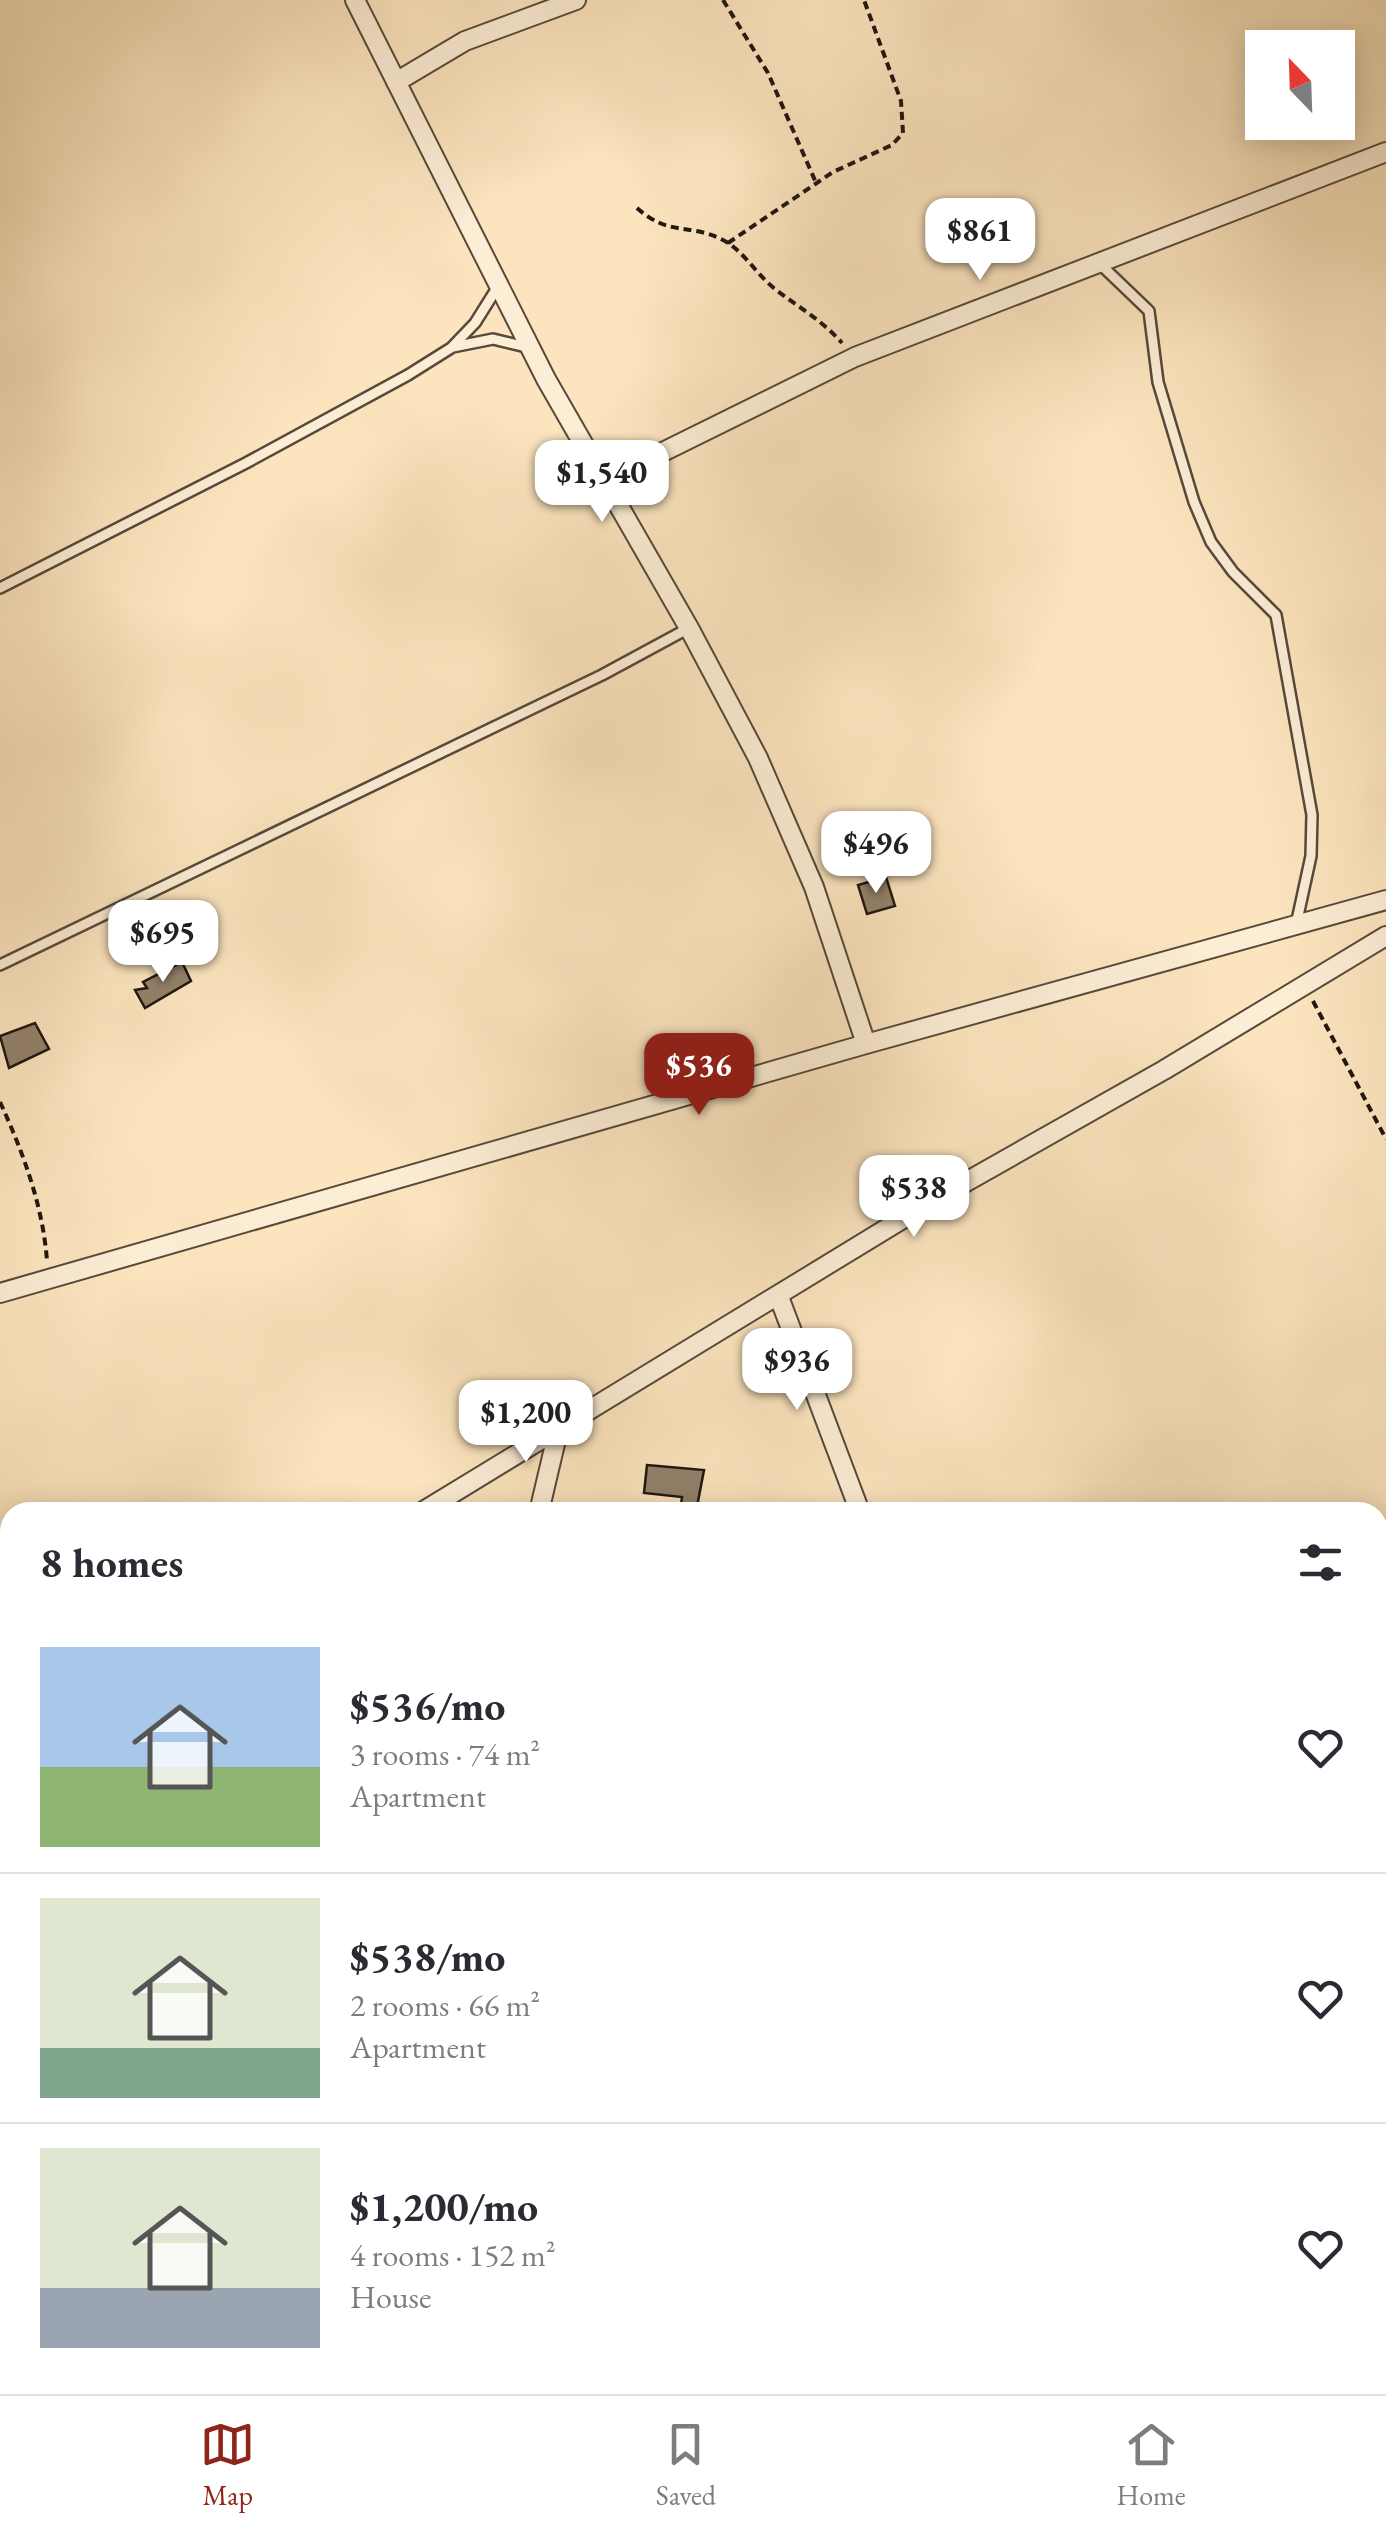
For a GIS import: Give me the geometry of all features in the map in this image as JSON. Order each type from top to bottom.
[{"type":"street","points":[[355,0],[531,348],[689,628],[793,834],[866,1044]]},
{"type":"street","points":[[396,82],[465,41],[576,0]]},
{"type":"street","points":[[604,481],[855,358],[1386,152]]},
{"type":"street","points":[[0,1293],[866,1044],[1386,900]]},
{"type":"street","points":[[438,1502],[926,1204],[1164,1070],[1386,936]]},
{"type":"street","points":[[779,1297],[856,1502]]},
{"type":"street","points":[[541,1502],[560,1427]]},
{"type":"lane","points":[[1098,262],[1150,311],[1158,382],[1194,502],[1212,542],[1233,572],[1266,600],[1276,616],[1312,815],[1311,856],[1296,925]]},
{"type":"lane","points":[[451,348],[486,308],[500,282]]},
{"type":"lane","points":[[0,588],[246,463],[451,348],[493,339],[531,348]]},
{"type":"lane","points":[[0,965],[602,675],[689,628]]},
{"type":"path","points":[[724,0],[768,72],[817,185]]},
{"type":"path","points":[[728,243],[840,169],[892,145],[903,133],[900,100],[864,0]]},
{"type":"path","points":[[636,208],[664,228],[709,235],[728,243],[772,287],[829,328],[855,358]]},
{"type":"path","points":[[1304,984],[1386,1139]]},
{"type":"path","points":[[0,1102],[39,1212],[48,1281]]},
{"type":"building","points":[[886,877],[895,906],[867,914],[858,885]]},
{"type":"building","points":[[182,962],[191,981],[145,1008],[135,990],[147,988],[143,982]]},
{"type":"building","points":[[35,1023],[49,1049],[9,1068],[0,1036]]},
{"type":"building","points":[[647,1465],[704,1470],[698,1502],[644,1493]]}]
